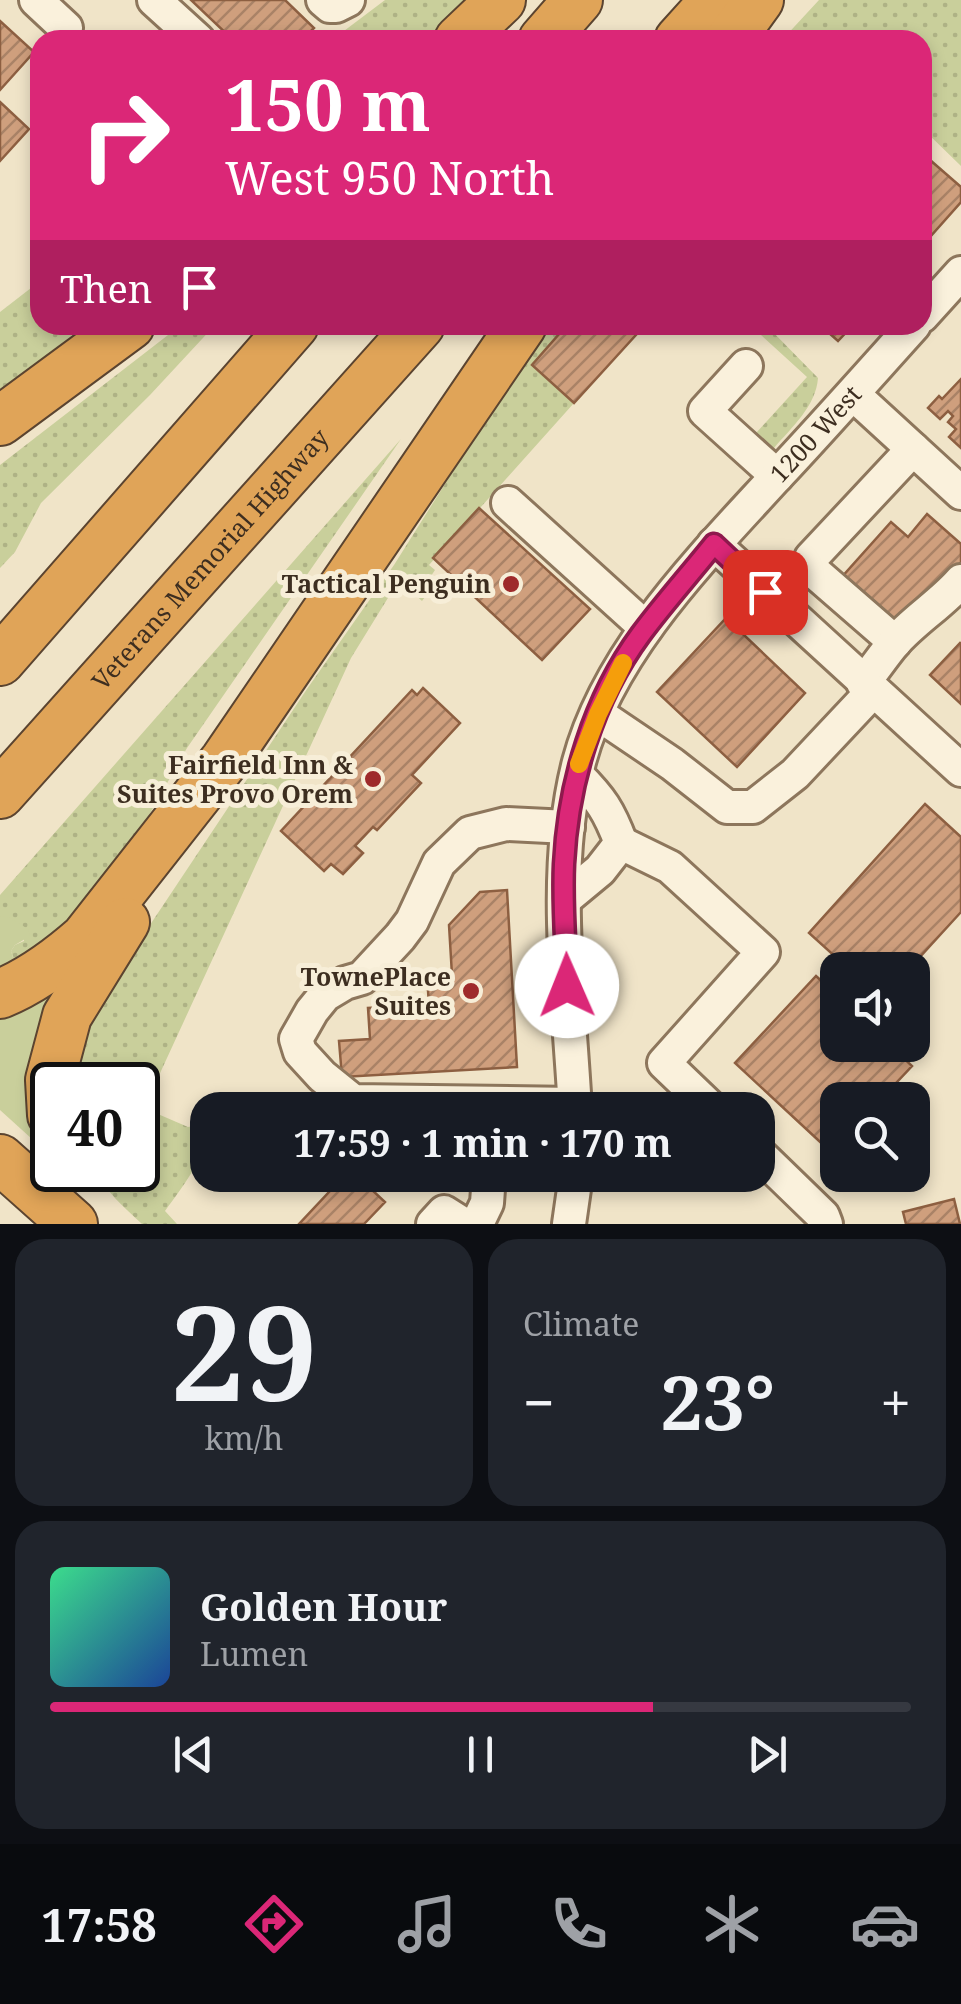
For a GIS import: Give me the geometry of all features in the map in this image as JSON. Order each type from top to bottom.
[{"type":"highway","points":[[469,30],[500,0]]},
{"type":"highway","points":[[552,30],[578,0]]},
{"type":"highway","points":[[687,30],[715,0]]},
{"type":"highway","points":[[737,30],[759,0]]},
{"type":"highway","points":[[0,421],[116,335]]},
{"type":"highway","points":[[0,661],[285,335]]},
{"type":"highway","name":"Veterans Memorial Highway","points":[[0,794],[411,335]]},
{"type":"highway","points":[[55,1062],[68,1016],[225,760],[515,335]]},
{"type":"highway","points":[[0,994],[59,961],[85,938],[225,760]]},
{"type":"highway","points":[[0,1159],[74,1224]]},
{"type":"highway","points":[[77,1192],[92,1224]]},
{"type":"street","points":[[36,0],[66,28]]},
{"type":"street","points":[[154,0],[187,30]]},
{"type":"street","points":[[323,0],[330,6],[348,0]]},
{"type":"street","points":[[932,305],[961,273]]},
{"type":"street","name":"1200 West","points":[[574,1092],[564,865],[580,760],[598,714],[616,675],[646,628],[714,544],[905,335]]},
{"type":"street","points":[[746,366],[705,411],[777,476]]},
{"type":"street","points":[[852,394],[961,492]]},
{"type":"street","points":[[894,642],[811,569],[809,563],[912,448]]},
{"type":"street","points":[[508,504],[646,628]]},
{"type":"street","points":[[714,544],[961,770]]},
{"type":"street","points":[[598,714],[727,807],[753,807],[795,774],[868,687],[894,642],[961,581]]},
{"type":"street","points":[[577,775],[601,799],[621,843],[670,867],[762,952],[664,1063],[695,1092]]},
{"type":"street","points":[[343,1092],[300,1052],[296,1039],[325,995],[362,978],[400,937],[412,921],[438,862],[470,833],[506,824],[568,826]]},
{"type":"street","points":[[565,898],[600,870],[621,843]]},
{"type":"street","points":[[775,1169],[823,1216],[826,1224]]},
{"type":"street","points":[[476,1224],[487,1192]]},
{"type":"street","points":[[570,1224],[574,1192]]},
{"type":"street","points":[[433,1224],[444,1212],[464,1224]]},
{"type":"green space","points":[[385,0],[468,0],[437,30],[345,30]]},
{"type":"green space","points":[[819,0],[961,0],[961,166],[932,138],[932,30],[791,30]]},
{"type":"green space","points":[[30,289],[30,335],[72,335],[0,392],[0,312]]},
{"type":"green space","points":[[168,335],[206,335],[41,503],[15,552],[0,568],[0,465]]},
{"type":"green space","points":[[539,335],[558,335],[532,365],[574,403],[429,565],[435,570],[431,576],[437,581],[422,601],[399,580],[351,658],[160,1073],[160,1062],[74,1062],[77,1041],[114,979],[394,565]]},
{"type":"green space","points":[[761,335],[776,335],[818,378],[808,407],[774,448],[761,443],[756,433],[807,377]]},
{"type":"green space","points":[[401,439],[187,748],[136,838],[81,915],[18,965],[11,951],[24,941],[23,928],[0,917],[0,895]]},
{"type":"green space","points":[[6,916],[28,929],[30,936],[11,951],[18,965],[0,975],[0,917]]},
{"type":"green space","points":[[51,991],[55,993],[40,1062],[30,1062],[30,1137],[0,1110],[0,1019]]},
{"type":"green space","points":[[160,1115],[190,1127],[190,1175],[165,1211],[177,1224],[142,1224],[110,1192],[160,1192]]},
{"type":"building","points":[[191,0],[285,0],[314,28],[312,30],[222,30]]},
{"type":"building","points":[[0,21],[30,48],[30,56],[0,90]]},
{"type":"building","points":[[0,102],[29,129],[0,161]]},
{"type":"building","points":[[932,162],[961,187],[961,202],[932,235]]},
{"type":"building","points":[[558,335],[636,335],[574,403],[532,365]]},
{"type":"building","points":[[961,379],[961,448],[949,437],[956,429],[948,422],[953,416],[948,411],[940,419],[928,408]]},
{"type":"building","name":"Tactical Penguin","points":[[479,508],[590,609],[542,660],[433,558]]},
{"type":"building","points":[[927,514],[961,544],[961,576],[954,584],[944,575],[898,627],[841,578],[891,522],[908,537]]},
{"type":"building","points":[[726,618],[805,693],[737,767],[657,692]]},
{"type":"building","points":[[961,644],[961,704],[930,675]]},
{"type":"building","name":"Fairfield Inn & Suites Provo Orem","points":[[423,688],[460,723],[412,775],[421,783],[377,830],[373,827],[355,846],[363,853],[343,874],[331,864],[324,871],[281,831],[412,690],[417,695]]},
{"type":"building","points":[[925,804],[961,837],[961,912],[924,952],[830,952],[809,933]]},
{"type":"building","name":"TownePlace Suites","points":[[507,890],[517,1067],[342,1077],[339,1041],[370,1039],[368,1008],[429,1005],[427,976],[452,975],[449,925],[480,892]]},
{"type":"building","points":[[816,976],[820,980],[820,1062],[908,1062],[912,1066],[897,1082],[820,1082],[820,1142],[775,1100],[775,1092],[766,1092],[735,1063]]},
{"type":"building","points":[[329,1192],[374,1192],[385,1202],[364,1224],[299,1224]]},
{"type":"building","points":[[954,1199],[960,1224],[906,1224],[903,1212]]},
{"type":"slow traffic","points":[[579,764],[623,663]]},
{"type":"place","name":"Tactical Penguin","points":[[511,584]]},
{"type":"place","name":"Fairfield Inn & Suites Provo Orem","points":[[373,779]]},
{"type":"place","name":"TownePlace Suites","points":[[471,991]]},
{"type":"route","points":[[567,986],[564,865],[569,817],[580,760],[616,675],[640,635],[714,544],[765,592]]}]
